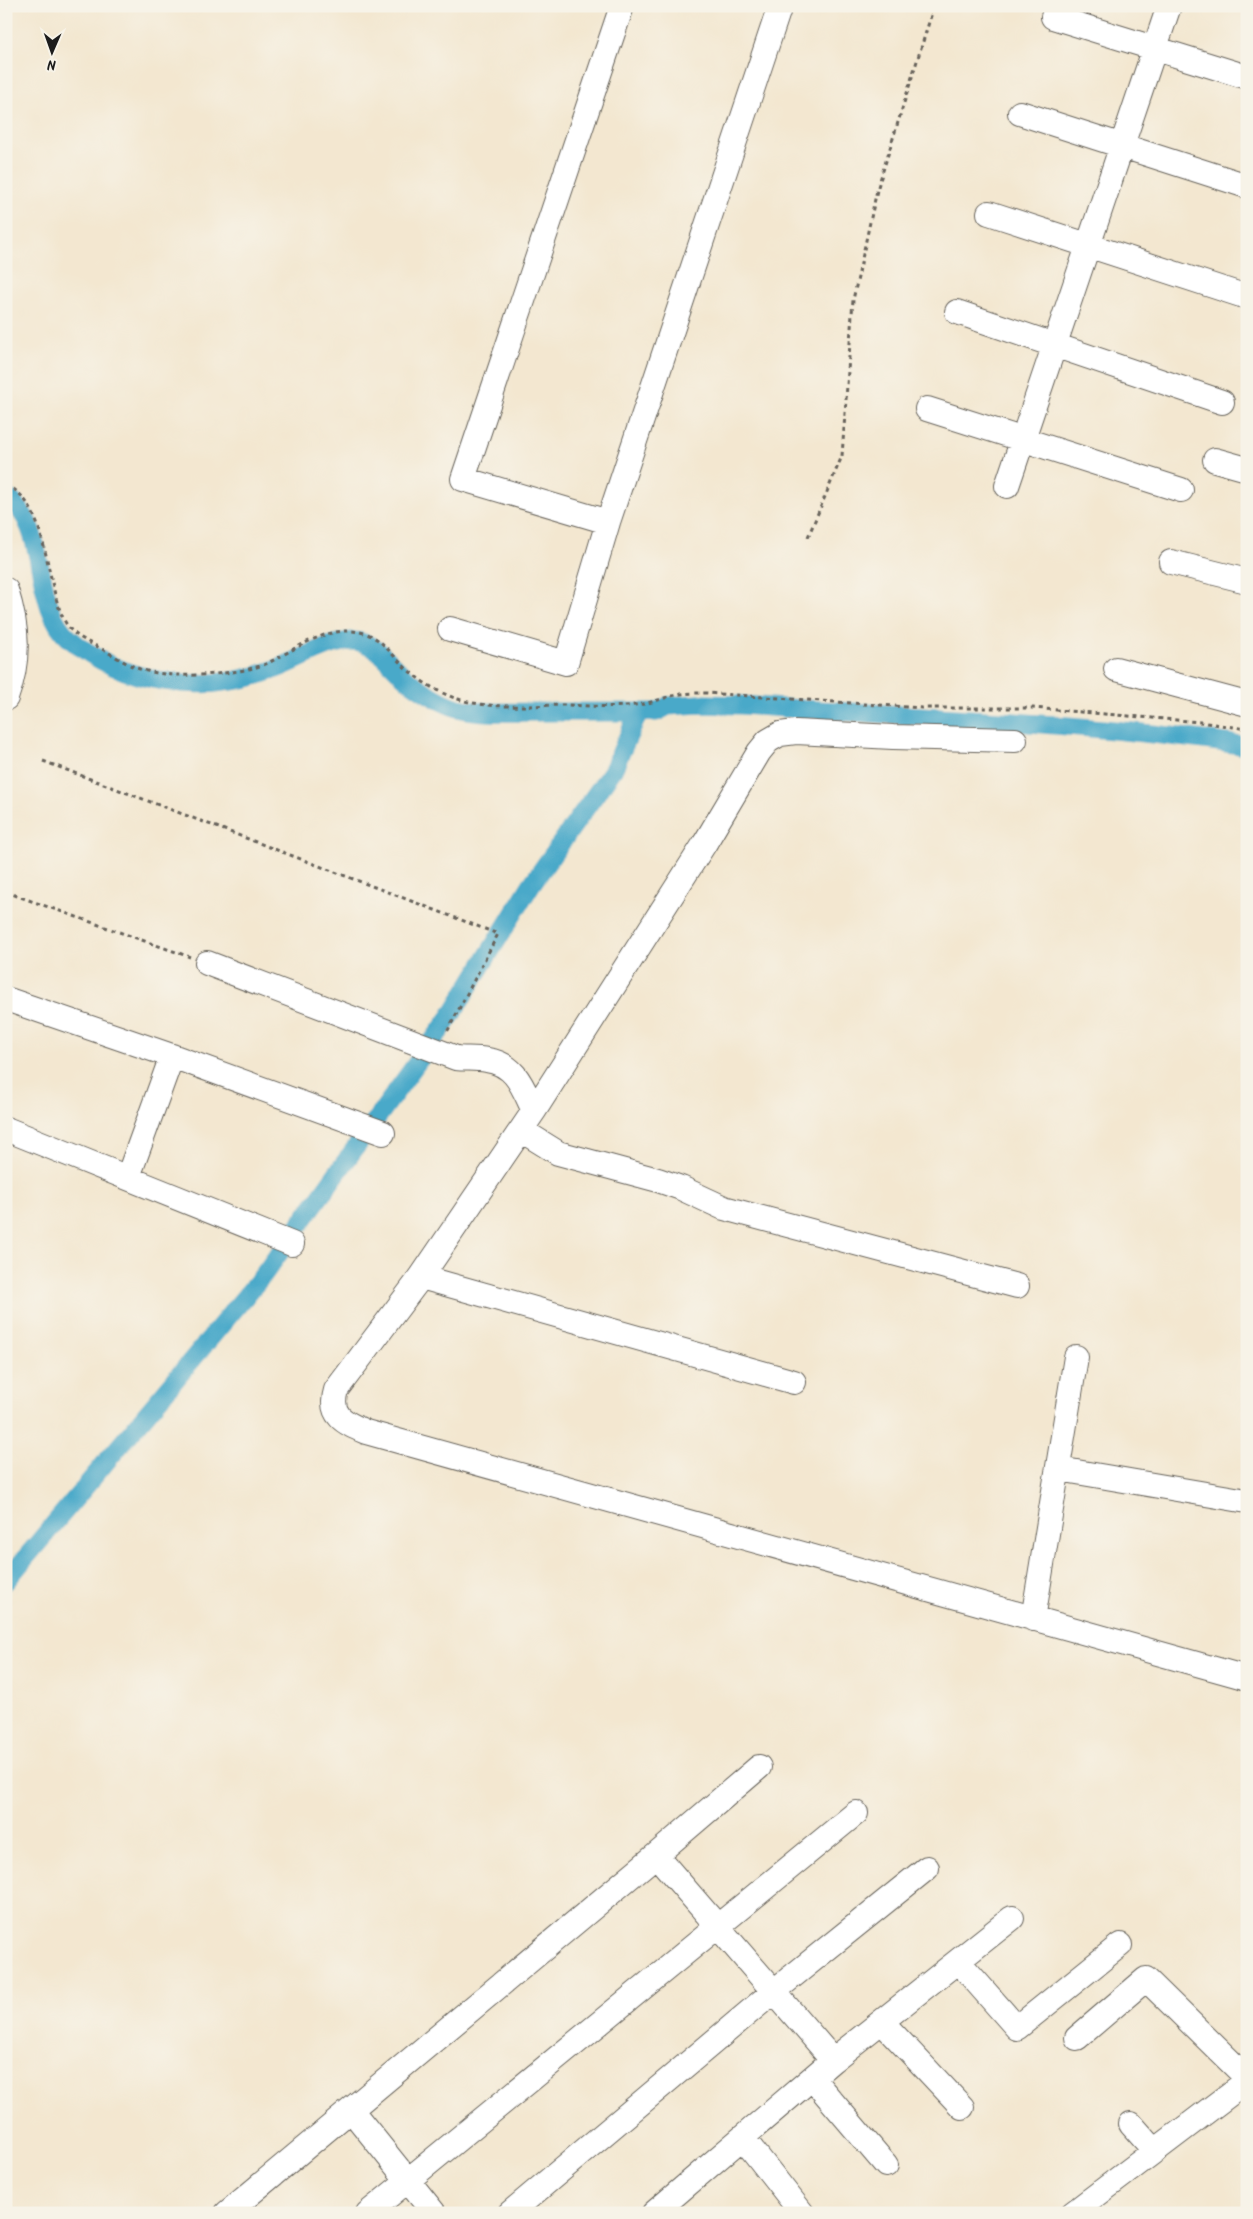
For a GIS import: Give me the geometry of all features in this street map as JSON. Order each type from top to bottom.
[{"type":"street","points":[[608,522],[463,480],[622,6]]},
{"type":"street","points":[[450,629],[566,663],[608,522],[780,6]]},
{"type":"street","points":[[1007,486],[1169,6]]},
{"type":"street","points":[[1053,16],[1247,77]]},
{"type":"street","points":[[1020,113],[1247,186]]},
{"type":"street","points":[[989,213],[1247,297]]},
{"type":"street","points":[[957,312],[1222,402]]},
{"type":"street","points":[[927,409],[1181,490]]},
{"type":"street","points":[[1215,460],[1247,469]]},
{"type":"street","points":[[1171,562],[1247,581]]},
{"type":"street","points":[[6,590],[17,636],[11,659],[6,698]]},
{"type":"street","points":[[1116,669],[1247,704]]},
{"type":"street","points":[[1015,740],[796,732],[780,734],[768,741],[759,752],[705,843],[528,1120],[421,1277],[336,1390],[334,1407],[339,1417],[347,1424],[366,1432],[1033,1620],[1247,1678]]},
{"type":"street","points":[[207,963],[456,1058],[493,1061],[514,1072],[519,1078],[528,1120],[558,1153],[658,1180],[681,1188],[724,1208],[1016,1286]]},
{"type":"street","points":[[6,999],[172,1056],[383,1133]]},
{"type":"street","points":[[128,1177],[172,1056]]},
{"type":"street","points":[[6,1128],[292,1244]]},
{"type":"street","points":[[421,1277],[794,1382]]},
{"type":"street","points":[[1033,1620],[1076,1357]]},
{"type":"street","points":[[1059,1469],[1247,1501]]},
{"type":"street","points":[[227,2213],[352,2111],[759,1767]]},
{"type":"street","points":[[368,2213],[856,1813]]},
{"type":"street","points":[[656,1855],[833,2060]]},
{"type":"street","points":[[510,2213],[774,1992],[927,1868]]},
{"type":"street","points":[[668,2208],[742,2138],[833,2060],[1012,1918]]},
{"type":"street","points":[[958,1961],[1017,2028],[1120,1945]]},
{"type":"street","points":[[1073,2213],[1247,2079],[1146,1979],[1077,2038]]},
{"type":"street","points":[[882,2022],[962,2106]]},
{"type":"street","points":[[812,2078],[886,2165]]},
{"type":"street","points":[[352,2111],[434,2213]]},
{"type":"street","points":[[1131,2124],[1155,2150]]},
{"type":"street","points":[[742,2138],[802,2213]]},
{"type":"path","points":[[808,536],[842,456],[853,300],[877,190],[934,6]]},
{"type":"path","points":[[43,761],[498,934],[438,1050]]},
{"type":"path","points":[[6,892],[207,963]]},
{"type":"waterway","points":[[6,497],[20,509],[29,526],[49,606],[57,624],[69,638],[91,654],[115,667],[140,676],[194,684],[247,678],[273,670],[333,644],[353,641],[362,642],[370,646],[404,677],[434,697],[458,708],[476,711],[657,712],[668,706],[700,704],[741,705],[1058,725],[1247,746]]},
{"type":"waterway","points":[[6,1581],[264,1274],[450,1017],[531,885],[613,770],[639,712]]}]
